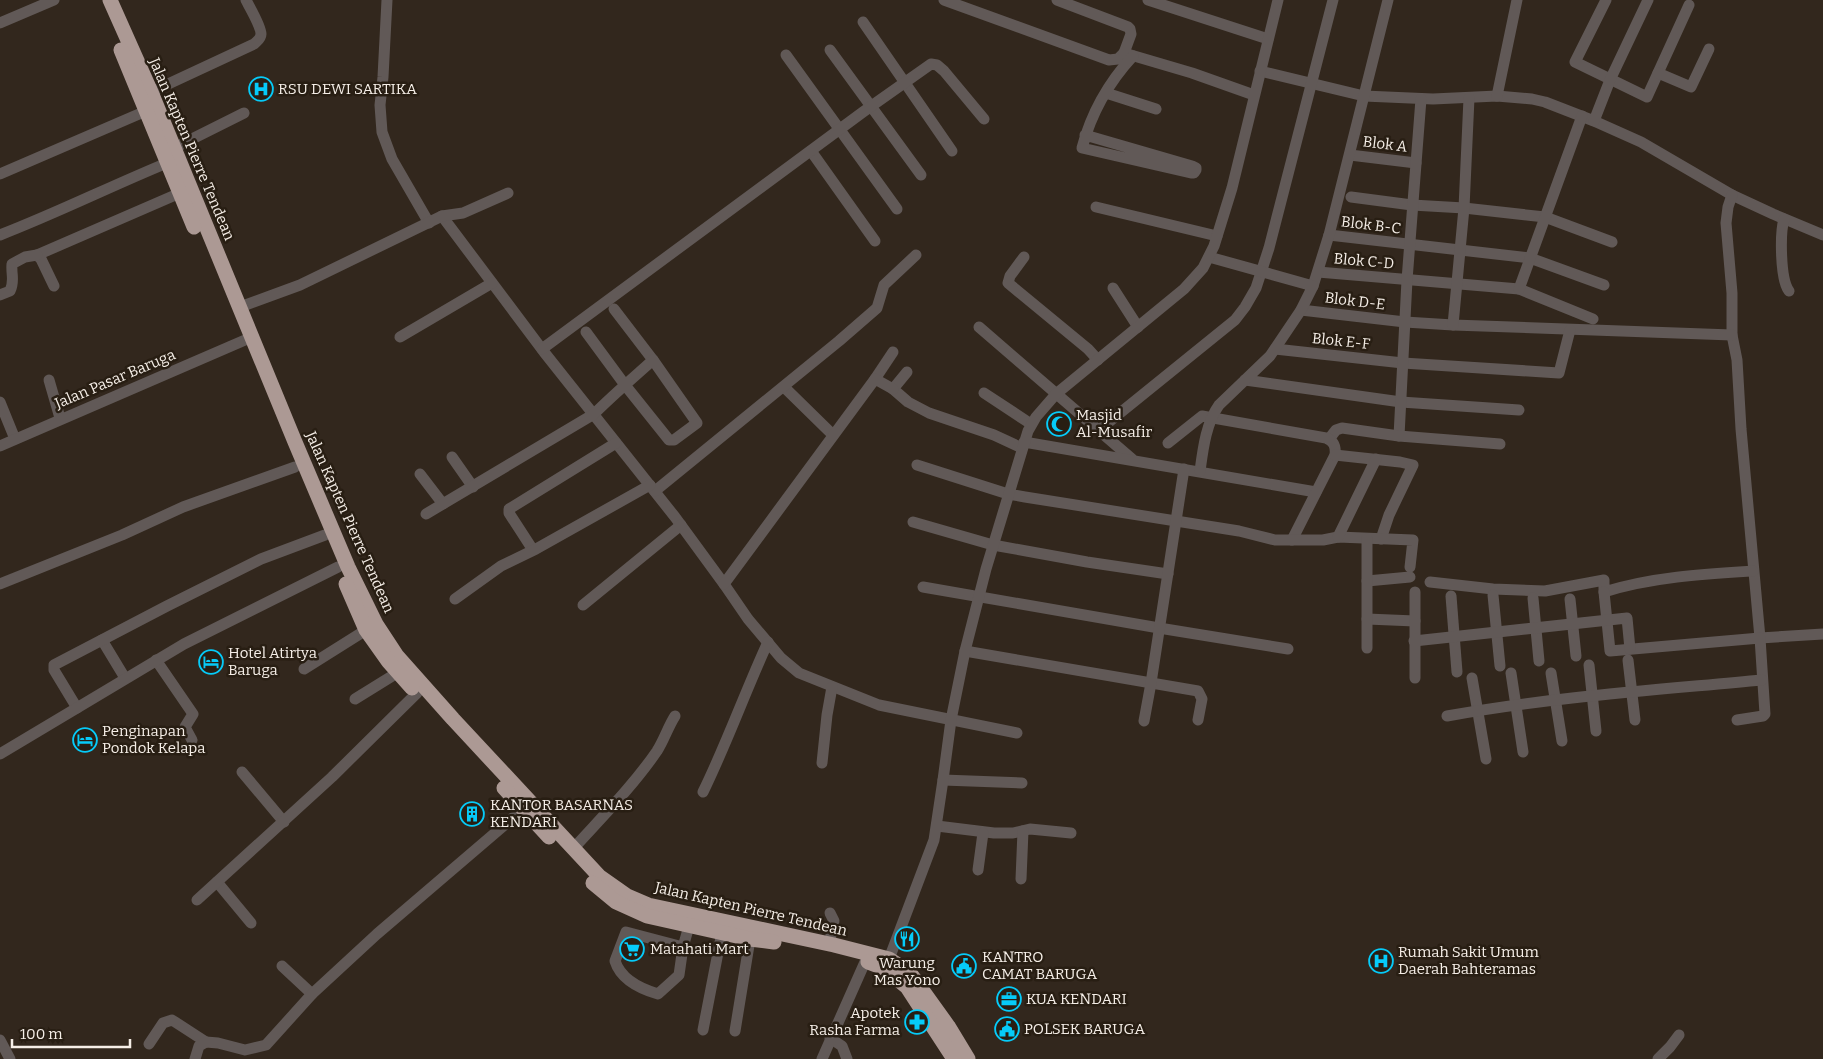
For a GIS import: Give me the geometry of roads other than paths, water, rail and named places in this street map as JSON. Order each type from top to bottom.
[{"type":"highway","name":"Jalan Kapten Pierre Tendean","points":[[100,0],[180,193],[348,567],[376,624],[397,656],[491,768],[522,810],[590,880],[616,902],[647,916],[750,938],[771,936],[829,945],[889,959],[910,973],[948,1026],[968,1059]]},
{"type":"highway","name":"Jalan Kapten Pierre Tendean","points":[[110,0],[151,92],[240,306],[247,339],[295,467],[366,630],[398,673],[611,886],[648,905],[771,936],[884,968],[907,987],[954,1059]]},
{"type":"street","points":[[0,23],[54,0]]},
{"type":"street","points":[[151,92],[254,44],[261,36],[260,28],[246,0]]},
{"type":"street","points":[[387,0],[380,105],[382,132],[392,159],[429,222]]},
{"type":"street","points":[[944,0],[1109,60],[1118,59],[1128,54],[1192,73],[1254,95]]},
{"type":"street","points":[[1057,0],[1128,26],[1131,31],[1128,54],[1096,110],[1085,135],[1082,148],[1194,173],[1196,170],[1192,166],[1085,135]]},
{"type":"street","points":[[1148,0],[1268,39]]},
{"type":"street","points":[[889,959],[934,840],[951,720],[965,651],[978,596],[1031,424],[1056,394],[1193,281],[1209,257],[1232,188],[1278,0]]},
{"type":"street","points":[[1099,430],[1235,320],[1251,296],[1262,272],[1333,0]]},
{"type":"street","points":[[1200,472],[1212,417],[1219,405],[1275,349],[1302,310],[1313,286],[1329,235],[1350,155],[1388,0]]},
{"type":"street","points":[[1497,96],[1517,0]]},
{"type":"street","points":[[1606,0],[1575,62],[1647,97],[1689,5]]},
{"type":"street","points":[[1594,121],[1610,80],[1648,0]]},
{"type":"street","points":[[863,22],[952,151]]},
{"type":"street","points":[[1658,73],[1691,87],[1709,49]]},
{"type":"street","points":[[830,50],[921,175]]},
{"type":"street","points":[[786,55],[897,210]]},
{"type":"street","points":[[542,349],[871,106],[931,64],[937,65],[984,120]]},
{"type":"street","points":[[1260,71],[1364,96],[1422,99],[1497,96],[1532,99],[1582,116],[1654,149],[1732,195],[1823,235]]},
{"type":"street","points":[[1106,93],[1156,109]]},
{"type":"street","points":[[1453,326],[1464,208],[1469,98]]},
{"type":"street","points":[[1399,436],[1409,246],[1422,99]]},
{"type":"street","points":[[0,174],[146,111]]},
{"type":"street","points":[[174,148],[244,113]]},
{"type":"street","points":[[1519,289],[1582,116]]},
{"type":"street","points":[[811,151],[875,241]]},
{"type":"street","name":"Blok A","points":[[1350,155],[1416,163]]},
{"type":"street","points":[[0,235],[47,217],[167,163]]},
{"type":"street","points":[[0,295],[10,291],[14,284],[12,264],[180,193]]},
{"type":"street","points":[[240,306],[300,285],[442,216],[463,212],[508,193]]},
{"type":"street","points":[[1732,195],[1726,223],[1732,293],[1732,335],[1737,360],[1765,714],[1763,716],[1737,720]]},
{"type":"street","points":[[1351,197],[1412,205],[1464,208],[1545,217],[1612,242]]},
{"type":"street","points":[[1096,207],[1217,236]]},
{"type":"street","points":[[442,216],[542,349],[681,525],[748,619],[792,669],[878,705],[1017,733]]},
{"type":"street","points":[[1784,219],[1781,231],[1783,272],[1784,282],[1789,290]]},
{"type":"street","name":"Blok B-C","points":[[1329,235],[1409,246],[1460,249],[1530,258],[1604,285]]},
{"type":"street","points":[[37,255],[41,259],[54,286]]},
{"type":"street","points":[[455,599],[501,566],[652,488],[784,387],[878,308],[884,285],[916,255]]},
{"type":"street","points":[[1024,257],[1010,276],[1008,283],[1082,343],[1098,360]]},
{"type":"street","points":[[1209,257],[1313,286]]},
{"type":"street","name":"Blok C-D","points":[[1318,272],[1519,289],[1594,319]]},
{"type":"street","points":[[400,337],[492,283]]},
{"type":"street","points":[[1113,288],[1138,327]]},
{"type":"street","points":[[586,332],[669,440],[674,440],[695,425],[697,421],[614,309]]},
{"type":"street","name":"Blok D-E","points":[[1302,310],[1453,326],[1732,335]]},
{"type":"street","points":[[979,327],[1132,460]]},
{"type":"street","name":"Blok E-F","points":[[1275,349],[1403,363],[1559,373],[1570,330]]},
{"type":"street","name":"Jalan Pasar Baruga","points":[[0,446],[60,418],[247,339]]},
{"type":"street","points":[[724,584],[893,352]]},
{"type":"street","points":[[426,514],[594,414],[653,360]]},
{"type":"street","points":[[893,389],[907,372]]},
{"type":"street","points":[[875,378],[913,405],[929,413],[1023,445],[1132,460],[1316,492]]},
{"type":"street","points":[[50,380],[60,418]]},
{"type":"street","points":[[1245,380],[1401,402],[1519,410]]},
{"type":"street","points":[[784,387],[832,436]]},
{"type":"street","points":[[984,393],[1031,424]]},
{"type":"street","points":[[0,402],[15,439]]},
{"type":"street","points":[[1168,443],[1199,417],[1207,416],[1329,439],[1334,445],[1335,455],[1292,540]]},
{"type":"street","points":[[1329,439],[1336,430],[1342,428],[1399,436],[1500,444]]},
{"type":"street","points":[[533,550],[509,513],[509,509],[616,442]]},
{"type":"street","points":[[1335,455],[1413,465],[1389,515],[1381,540]]},
{"type":"street","points":[[452,457],[472,487]]},
{"type":"street","points":[[1338,537],[1376,459]]},
{"type":"street","points":[[917,466],[1008,494],[1239,531],[1275,540],[1322,540],[1338,537],[1413,540],[1410,572],[1367,581]]},
{"type":"street","points":[[0,584],[105,542],[183,507],[295,467]]},
{"type":"street","points":[[1144,721],[1184,469]]},
{"type":"street","points":[[420,474],[443,504]]},
{"type":"street","points":[[913,522],[993,545],[1168,574]]},
{"type":"street","points":[[583,605],[681,525]]},
{"type":"street","points":[[76,708],[53,667],[54,665],[261,559],[325,535]]},
{"type":"street","points":[[1367,539],[1367,648]]},
{"type":"street","points":[[0,754],[156,660],[232,619],[338,567]]},
{"type":"street","points":[[1604,592],[1656,580],[1753,571]]},
{"type":"street","points":[[1430,582],[1492,589],[1545,591],[1604,580],[1610,651],[1629,655],[1760,638],[1823,634]]},
{"type":"street","points":[[923,587],[1159,628],[1288,648]]},
{"type":"street","points":[[1415,592],[1415,678]]},
{"type":"street","points":[[1451,596],[1457,672]]},
{"type":"street","points":[[1493,596],[1500,666]]},
{"type":"street","points":[[1533,598],[1539,661]]},
{"type":"street","points":[[1570,599],[1576,656]]},
{"type":"street","points":[[1414,641],[1627,618],[1635,720]]},
{"type":"street","points":[[1367,619],[1415,621]]},
{"type":"street","points":[[304,669],[366,630]]},
{"type":"street","points":[[102,640],[125,678]]},
{"type":"street","points":[[703,792],[768,642]]},
{"type":"street","points":[[965,651],[1198,691],[1202,698],[1198,720]]},
{"type":"street","points":[[156,660],[193,714],[185,727],[192,740]]},
{"type":"street","points":[[1589,665],[1596,731]]},
{"type":"street","points":[[356,699],[398,673]]},
{"type":"street","points":[[1511,673],[1523,752]]},
{"type":"street","points":[[1551,673],[1562,740]]},
{"type":"street","points":[[1472,678],[1486,759]]},
{"type":"street","points":[[1447,716],[1593,696],[1762,680]]},
{"type":"street","points":[[822,762],[832,687]]},
{"type":"street","points":[[197,900],[284,822],[417,693]]},
{"type":"street","points":[[573,849],[638,776],[658,749],[668,726],[675,716]]},
{"type":"street","points":[[242,772],[284,822]]},
{"type":"street","points":[[944,780],[1022,783]]},
{"type":"street","points":[[149,1044],[163,1023],[172,1020],[206,1042],[218,1043],[244,1055],[266,1045],[312,994],[377,934],[522,810]]},
{"type":"street","points":[[937,826],[983,833],[1008,834],[1023,830],[1071,833]]},
{"type":"street","points":[[1021,879],[1023,830]]},
{"type":"street","points":[[978,870],[983,833]]},
{"type":"street","points":[[218,882],[251,923]]},
{"type":"street","points":[[829,945],[834,921],[830,913]]},
{"type":"street","points":[[683,947],[626,932],[615,961],[621,974],[637,986],[658,994],[677,977],[689,926]]},
{"type":"street","points":[[703,1030],[722,932]]},
{"type":"street","points":[[734,1031],[750,938]]},
{"type":"street","points":[[822,1059],[865,962]]},
{"type":"street","points":[[282,966],[312,994]]},
{"type":"street","points":[[1658,1059],[1680,1035]]},
{"type":"street","points":[[830,1038],[842,1046],[847,1059]]},
{"type":"street","points":[[0,1040],[10,1059]]},
{"type":"street","points":[[195,1059],[199,1046],[206,1042]]},
{"type":"place","name":"RSU DEWI SARTIKA","points":[[261,89]]},
{"type":"place","name":"Masjid Al-Musafir","points":[[1059,424]]},
{"type":"place","name":"Hotel Atirtya Baruga","points":[[211,662]]},
{"type":"place","name":"Penginapan Pondok Kelapa","points":[[85,740]]},
{"type":"place","name":"KANTOR BASARNAS KENDARI","points":[[472,814]]},
{"type":"place","name":"Warung Mas Yono","points":[[907,939]]},
{"type":"place","name":"Matahati Mart","points":[[632,949]]},
{"type":"place","name":"Rumah Sakit Umum Daerah Bahteramas","points":[[1381,961]]},
{"type":"place","name":"KANTRO CAMAT BARUGA","points":[[964,966]]},
{"type":"place","name":"KUA KENDARI","points":[[1009,999]]},
{"type":"place","name":"Apotek Rasha Farma","points":[[917,1022]]},
{"type":"place","name":"POLSEK BARUGA","points":[[1007,1029]]}]
